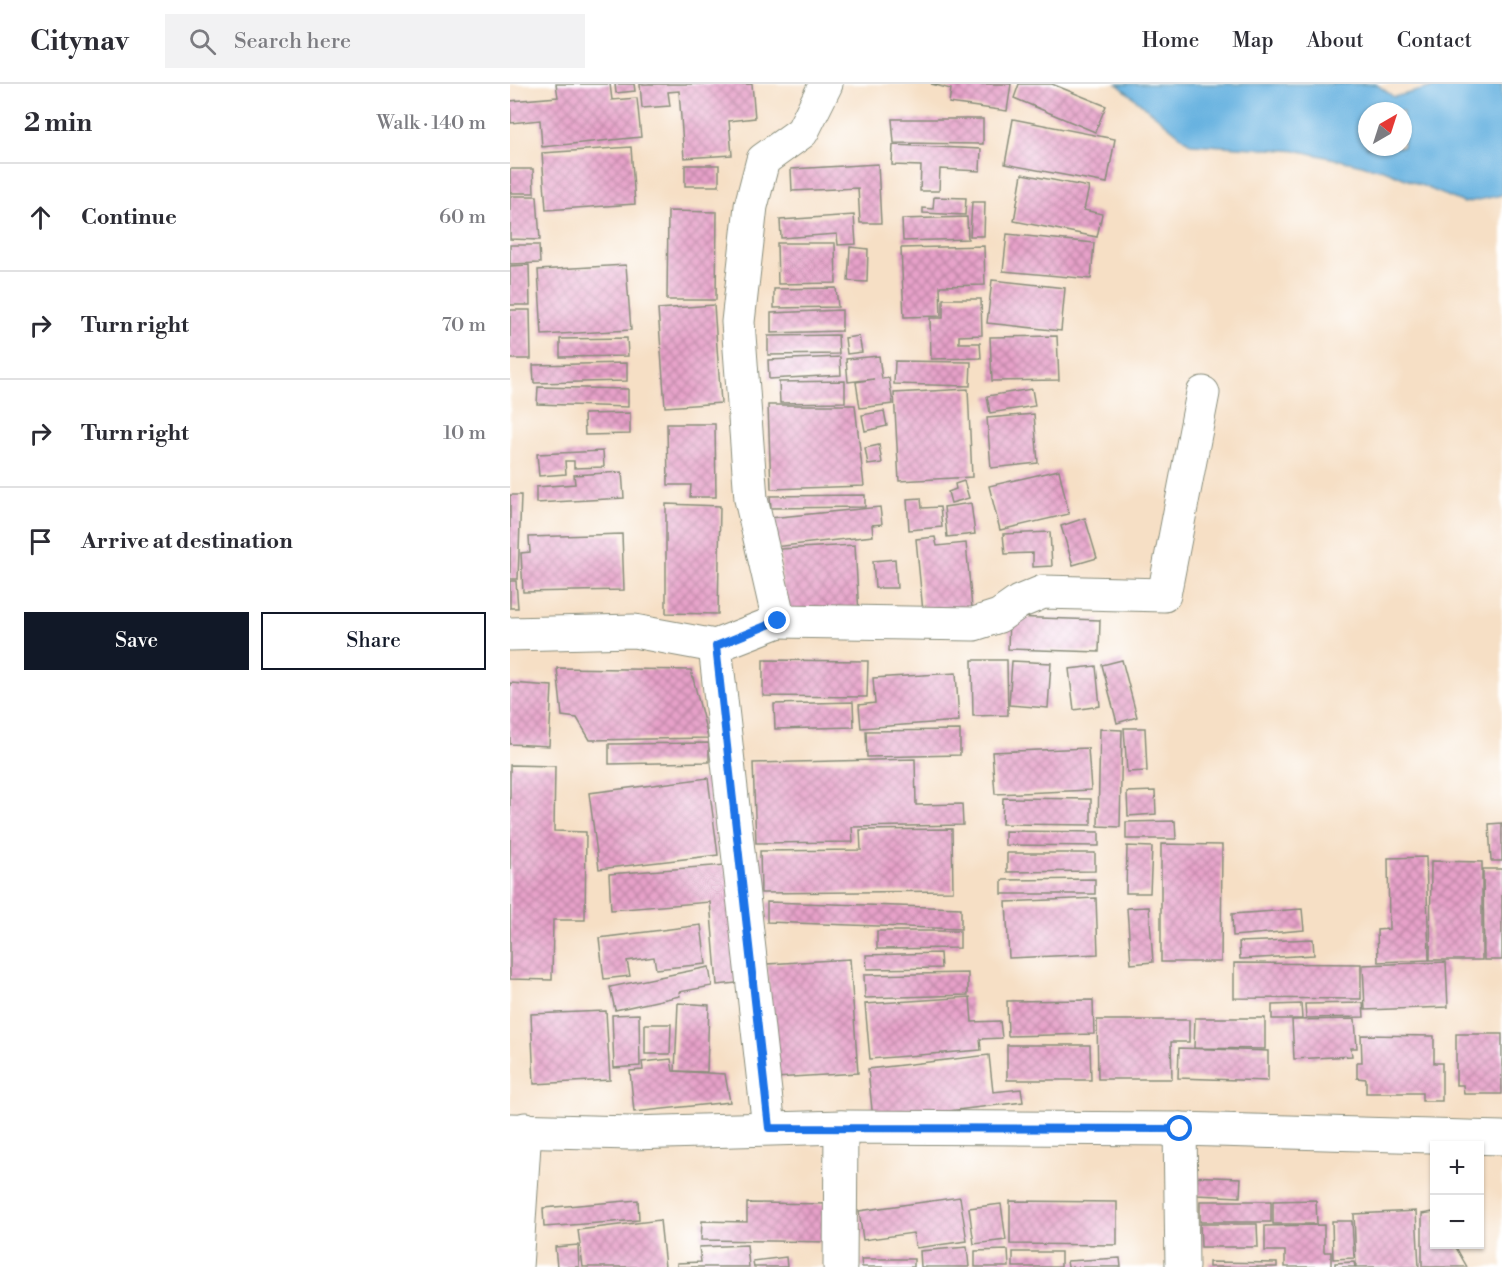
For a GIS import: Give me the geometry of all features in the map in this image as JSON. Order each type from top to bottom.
[{"type":"street","points":[[778,621],[751,499],[738,322],[751,206],[763,160],[802,132],[826,84]]},
{"type":"street","points":[[510,634],[634,631],[716,646],[778,621],[974,624],[999,616],[1019,602],[1043,592],[1164,595],[1203,393]]},
{"type":"street","points":[[716,646],[769,1128]]},
{"type":"street","points":[[840,1267],[841,1127]]},
{"type":"street","points":[[516,1267],[518,1130],[631,1133],[841,1127],[1180,1129],[1502,1138]]},
{"type":"street","points":[[1180,1129],[1182,1267]]},
{"type":"water","points":[[1117,84],[1376,84],[1394,97],[1445,84],[1502,84],[1502,195],[1464,203],[1384,170],[1300,151],[1191,144]]},
{"type":"building","points":[[556,84],[610,84],[612,100],[637,98],[641,137],[542,147],[540,120],[511,123],[510,101],[558,97]]},
{"type":"building","points":[[615,84],[634,84],[635,91],[616,93]]},
{"type":"building","points":[[640,84],[752,84],[755,118],[729,121],[732,155],[684,158],[679,91],[668,92],[670,106],[642,108]]},
{"type":"building","points":[[931,84],[1011,84],[1007,111],[949,103],[951,89]]},
{"type":"building","points":[[1019,84],[1052,84],[1106,106],[1095,132],[1014,98]]},
{"type":"building","points":[[892,119],[983,119],[983,144],[894,143]]},
{"type":"building","points":[[1013,119],[1115,139],[1107,183],[1005,164]]},
{"type":"building","points":[[893,145],[981,149],[980,171],[940,169],[939,191],[920,191],[921,166],[892,165]]},
{"type":"building","points":[[631,147],[635,204],[546,210],[542,153]]},
{"type":"building","points":[[878,164],[881,223],[860,223],[858,188],[792,191],[791,169]]},
{"type":"building","points":[[685,165],[719,165],[719,186],[685,186]]},
{"type":"building","points":[[510,169],[533,169],[534,193],[510,193]]},
{"type":"building","points":[[1022,174],[1089,187],[1084,210],[1102,214],[1097,237],[1014,221]]},
{"type":"building","points":[[510,196],[537,196],[540,240],[510,239]]},
{"type":"building","points":[[934,197],[966,198],[965,215],[923,213],[923,208],[933,209]]},
{"type":"building","points":[[972,202],[985,202],[984,236],[970,236]]},
{"type":"building","points":[[668,211],[717,212],[716,300],[667,300]]},
{"type":"building","points":[[854,215],[856,244],[838,245],[837,234],[781,238],[780,220]]},
{"type":"building","points":[[967,217],[968,239],[903,241],[902,219]]},
{"type":"building","points":[[1007,234],[1094,243],[1091,279],[1003,271]]},
{"type":"building","points":[[777,243],[835,243],[836,283],[778,284]]},
{"type":"building","points":[[510,245],[539,245],[540,263],[510,264]]},
{"type":"building","points":[[984,246],[985,285],[940,286],[941,316],[904,317],[901,248]]},
{"type":"building","points":[[850,247],[868,249],[867,282],[848,281]]},
{"type":"building","points":[[529,265],[530,305],[510,305],[510,266]]},
{"type":"building","points":[[626,265],[631,330],[542,335],[538,270]]},
{"type":"building","points":[[992,280],[1065,288],[1061,331],[987,323]]},
{"type":"building","points":[[836,288],[838,307],[774,308],[774,289]]},
{"type":"building","points":[[943,299],[981,299],[982,335],[959,336],[959,343],[980,343],[981,358],[931,359],[930,318],[943,318]]},
{"type":"building","points":[[714,305],[721,403],[665,407],[658,309]]},
{"type":"building","points":[[510,310],[530,310],[531,359],[510,359]]},
{"type":"building","points":[[842,310],[842,331],[771,333],[771,313]]},
{"type":"building","points":[[838,335],[839,354],[768,355],[768,336]]},
{"type":"building","points":[[859,336],[862,352],[847,354],[845,338]]},
{"type":"building","points":[[1057,336],[1059,380],[992,381],[990,337]]},
{"type":"building","points":[[627,338],[628,356],[560,357],[560,339]]},
{"type":"building","points":[[879,356],[882,379],[889,378],[893,404],[860,408],[856,382],[874,379],[848,382],[846,359]]},
{"type":"building","points":[[840,357],[841,375],[769,379],[768,360]]},
{"type":"building","points":[[895,361],[971,362],[970,386],[894,384]]},
{"type":"building","points":[[627,363],[627,381],[534,383],[533,365]]},
{"type":"building","points":[[845,381],[845,402],[780,403],[779,382]]},
{"type":"building","points":[[538,387],[628,389],[628,407],[537,404]]},
{"type":"building","points":[[968,389],[972,477],[899,481],[894,393]]},
{"type":"building","points":[[1032,389],[1035,406],[990,413],[987,396]]},
{"type":"building","points":[[768,405],[855,405],[864,486],[771,489]]},
{"type":"building","points":[[884,411],[887,426],[865,431],[862,415]]},
{"type":"building","points":[[630,413],[630,434],[585,435],[584,414]]},
{"type":"building","points":[[1034,414],[1038,463],[991,468],[987,418]]},
{"type":"building","points":[[667,424],[715,424],[716,497],[690,497],[691,485],[668,485]]},
{"type":"building","points":[[879,445],[882,463],[868,465],[865,448]]},
{"type":"building","points":[[603,451],[604,467],[574,468],[574,461],[565,461],[566,474],[539,476],[537,454]]},
{"type":"building","points":[[1059,470],[1069,514],[1000,530],[989,486]]},
{"type":"building","points":[[622,472],[624,498],[536,503],[536,487],[575,484],[574,475]]},
{"type":"building","points":[[964,481],[969,498],[951,503],[948,492],[956,489],[955,484]]},
{"type":"building","points":[[510,495],[521,495],[518,579],[510,579]]},
{"type":"building","points":[[865,495],[865,507],[771,508],[770,496]]},
{"type":"building","points":[[921,498],[922,508],[940,507],[942,527],[909,530],[907,499]]},
{"type":"building","points":[[971,503],[975,534],[947,537],[944,507]]},
{"type":"building","points":[[666,504],[720,506],[718,614],[666,613]]},
{"type":"building","points":[[880,507],[882,524],[872,525],[873,536],[774,547],[770,518]]},
{"type":"building","points":[[1085,518],[1097,558],[1073,565],[1061,526]]},
{"type":"building","points":[[1050,532],[1052,566],[1033,567],[1033,553],[1005,554],[1003,534]]},
{"type":"building","points":[[622,534],[624,590],[523,592],[521,553],[530,552],[529,537]]},
{"type":"building","points":[[935,537],[937,546],[966,543],[972,608],[923,612],[916,539]]},
{"type":"building","points":[[855,545],[859,614],[783,617],[780,549]]},
{"type":"building","points":[[895,559],[897,588],[875,588],[873,561]]},
{"type":"building","points":[[510,581],[516,581],[518,608],[510,608]]},
{"type":"building","points":[[1009,617],[1100,620],[1099,652],[1008,649]]},
{"type":"building","points":[[763,660],[868,661],[867,697],[763,696]]},
{"type":"building","points":[[972,660],[1007,660],[1008,715],[973,716]]},
{"type":"building","points":[[1122,660],[1137,717],[1117,723],[1102,665]]},
{"type":"building","points":[[1012,661],[1051,663],[1048,708],[1009,705]]},
{"type":"building","points":[[1096,666],[1100,706],[1074,710],[1069,669]]},
{"type":"building","points":[[557,668],[691,670],[708,738],[590,740],[577,718],[562,716]]},
{"type":"building","points":[[956,673],[959,721],[861,728],[859,705],[875,703],[873,678]]},
{"type":"building","points":[[510,683],[552,686],[549,746],[510,744]]},
{"type":"building","points":[[853,702],[854,727],[775,729],[774,704]]},
{"type":"building","points":[[1124,728],[1145,728],[1147,771],[1127,772]]},
{"type":"building","points":[[1100,729],[1122,730],[1120,827],[1098,826]]},
{"type":"building","points":[[960,730],[960,755],[867,757],[866,731]]},
{"type":"building","points":[[709,743],[709,762],[609,764],[609,744]]},
{"type":"building","points":[[1088,748],[1091,790],[995,794],[992,752]]},
{"type":"building","points":[[915,759],[916,805],[962,804],[963,825],[852,827],[853,842],[756,843],[753,763]]},
{"type":"building","points":[[510,765],[555,766],[554,831],[586,832],[585,920],[553,920],[552,980],[510,979]]},
{"type":"building","points":[[708,778],[718,855],[599,869],[589,793]]},
{"type":"building","points":[[1155,791],[1156,814],[1128,816],[1127,792]]},
{"type":"building","points":[[1003,798],[1091,799],[1091,825],[1002,824]]},
{"type":"building","points":[[1175,821],[1176,839],[1126,839],[1126,822]]},
{"type":"building","points":[[1502,823],[1502,861],[1491,861],[1489,824]]},
{"type":"building","points":[[952,829],[953,891],[761,893],[760,851],[861,850],[860,830]]},
{"type":"building","points":[[1005,831],[1099,832],[1099,846],[1005,845]]},
{"type":"building","points":[[1161,844],[1222,845],[1221,962],[1161,962]]},
{"type":"building","points":[[1127,846],[1152,847],[1150,893],[1126,893]]},
{"type":"building","points":[[1007,853],[1095,853],[1095,871],[1007,872]]},
{"type":"building","points":[[1426,857],[1429,960],[1378,962],[1377,930],[1389,929],[1388,858]]},
{"type":"building","points":[[1431,861],[1482,862],[1482,960],[1430,960]]},
{"type":"building","points":[[726,865],[746,982],[717,985],[710,902],[611,910],[609,874]]},
{"type":"building","points":[[1483,869],[1502,869],[1502,960],[1484,960]]},
{"type":"building","points":[[1095,879],[1095,894],[1002,894],[1002,880]]},
{"type":"building","points":[[1096,898],[1098,954],[1009,958],[1006,902]]},
{"type":"building","points":[[767,902],[961,908],[961,929],[767,922]]},
{"type":"building","points":[[1149,907],[1153,962],[1131,964],[1127,908]]},
{"type":"building","points":[[1302,909],[1304,930],[1233,936],[1232,914]]},
{"type":"building","points":[[701,925],[706,964],[656,969],[654,957],[627,961],[630,976],[604,979],[599,938]]},
{"type":"building","points":[[877,931],[960,931],[960,948],[877,949]]},
{"type":"building","points":[[1313,939],[1314,955],[1240,959],[1239,942]]},
{"type":"building","points":[[940,953],[941,968],[867,969],[866,955]]},
{"type":"building","points":[[850,959],[858,1073],[775,1078],[767,964]]},
{"type":"building","points":[[1446,962],[1448,1007],[1365,1010],[1363,965]]},
{"type":"building","points":[[1234,963],[1361,964],[1361,999],[1234,998]]},
{"type":"building","points":[[709,967],[712,986],[679,992],[680,996],[615,1010],[610,987]]},
{"type":"building","points":[[968,973],[968,995],[865,998],[864,975]]},
{"type":"building","points":[[970,997],[972,1022],[1000,1021],[1002,1038],[980,1039],[981,1050],[870,1059],[865,1004]]},
{"type":"building","points":[[1093,1000],[1094,1034],[1008,1036],[1007,1001]]},
{"type":"building","points":[[678,1003],[709,1005],[707,1072],[675,1071]]},
{"type":"building","points":[[1363,1003],[1364,1017],[1306,1018],[1305,1004]]},
{"type":"building","points":[[1301,1004],[1302,1019],[1272,1019],[1272,1005]]},
{"type":"building","points":[[606,1011],[610,1080],[534,1084],[531,1014]]},
{"type":"building","points":[[639,1014],[640,1066],[614,1068],[612,1015]]},
{"type":"building","points":[[1195,1018],[1265,1018],[1265,1049],[1194,1048]]},
{"type":"building","points":[[1355,1019],[1357,1048],[1351,1048],[1352,1056],[1294,1059],[1292,1020]]},
{"type":"building","points":[[1097,1020],[1189,1020],[1189,1042],[1171,1042],[1172,1079],[1098,1079]]},
{"type":"building","points":[[645,1024],[671,1024],[670,1054],[645,1054]]},
{"type":"building","points":[[1456,1034],[1502,1034],[1502,1094],[1464,1094],[1463,1085],[1456,1085]]},
{"type":"building","points":[[1361,1035],[1434,1036],[1434,1063],[1442,1063],[1442,1101],[1422,1101],[1422,1093],[1366,1093],[1366,1079],[1357,1078],[1357,1062],[1362,1062]]},
{"type":"building","points":[[1007,1045],[1090,1045],[1091,1080],[1007,1080]]},
{"type":"building","points":[[1179,1048],[1268,1051],[1268,1081],[1178,1078]]},
{"type":"building","points":[[989,1055],[993,1092],[1021,1089],[1023,1102],[873,1120],[868,1069]]},
{"type":"building","points":[[671,1059],[673,1071],[725,1074],[730,1102],[634,1112],[630,1071],[643,1070],[642,1062]]},
{"type":"building","points":[[1185,1176],[1241,1178],[1240,1197],[1196,1195]]},
{"type":"building","points":[[960,1197],[967,1241],[916,1248],[913,1233],[863,1240],[859,1211]]},
{"type":"building","points":[[638,1200],[639,1220],[544,1227],[543,1208]]},
{"type":"building","points":[[1316,1200],[1317,1224],[1273,1224],[1273,1201]]},
{"type":"building","points":[[1010,1201],[1117,1202],[1117,1245],[1010,1244]]},
{"type":"building","points":[[1200,1201],[1271,1201],[1271,1222],[1200,1222]]},
{"type":"building","points":[[747,1203],[831,1204],[831,1242],[701,1240],[702,1221],[747,1222]]},
{"type":"building","points":[[1001,1204],[1006,1240],[974,1244],[969,1208]]},
{"type":"building","points":[[1416,1211],[1419,1267],[1356,1267],[1354,1214]]},
{"type":"building","points":[[1430,1213],[1430,1249],[1457,1249],[1467,1267],[1422,1267],[1422,1214]]},
{"type":"building","points":[[660,1220],[665,1267],[583,1267],[578,1230]]},
{"type":"building","points":[[1332,1221],[1352,1221],[1354,1258],[1333,1259]]},
{"type":"building","points":[[1200,1224],[1257,1224],[1258,1247],[1201,1247]]},
{"type":"building","points":[[1324,1225],[1324,1252],[1331,1252],[1331,1267],[1285,1267],[1285,1251],[1265,1251],[1265,1226]]},
{"type":"building","points":[[578,1245],[579,1267],[557,1267],[555,1247]]},
{"type":"building","points":[[747,1245],[749,1267],[677,1267],[677,1263],[701,1262],[699,1247]]},
{"type":"building","points":[[967,1247],[969,1267],[921,1267],[920,1251]]},
{"type":"building","points":[[1008,1250],[1009,1267],[975,1267],[975,1251]]},
{"type":"building","points":[[1013,1252],[1061,1252],[1061,1267],[1013,1267]]},
{"type":"building","points":[[786,1257],[787,1267],[754,1267],[753,1261]]},
{"type":"building","points":[[1120,1258],[1121,1267],[1068,1267],[1067,1261]]},
{"type":"building","points":[[861,1259],[914,1259],[914,1267],[862,1267]]},
{"type":"building","points":[[1209,1262],[1277,1263],[1277,1267],[1209,1267]]},
{"type":"building","points":[[1354,1262],[1355,1267],[1335,1267],[1335,1263]]},
{"type":"route","points":[[778,621],[716,646],[769,1128],[1180,1129]]}]
